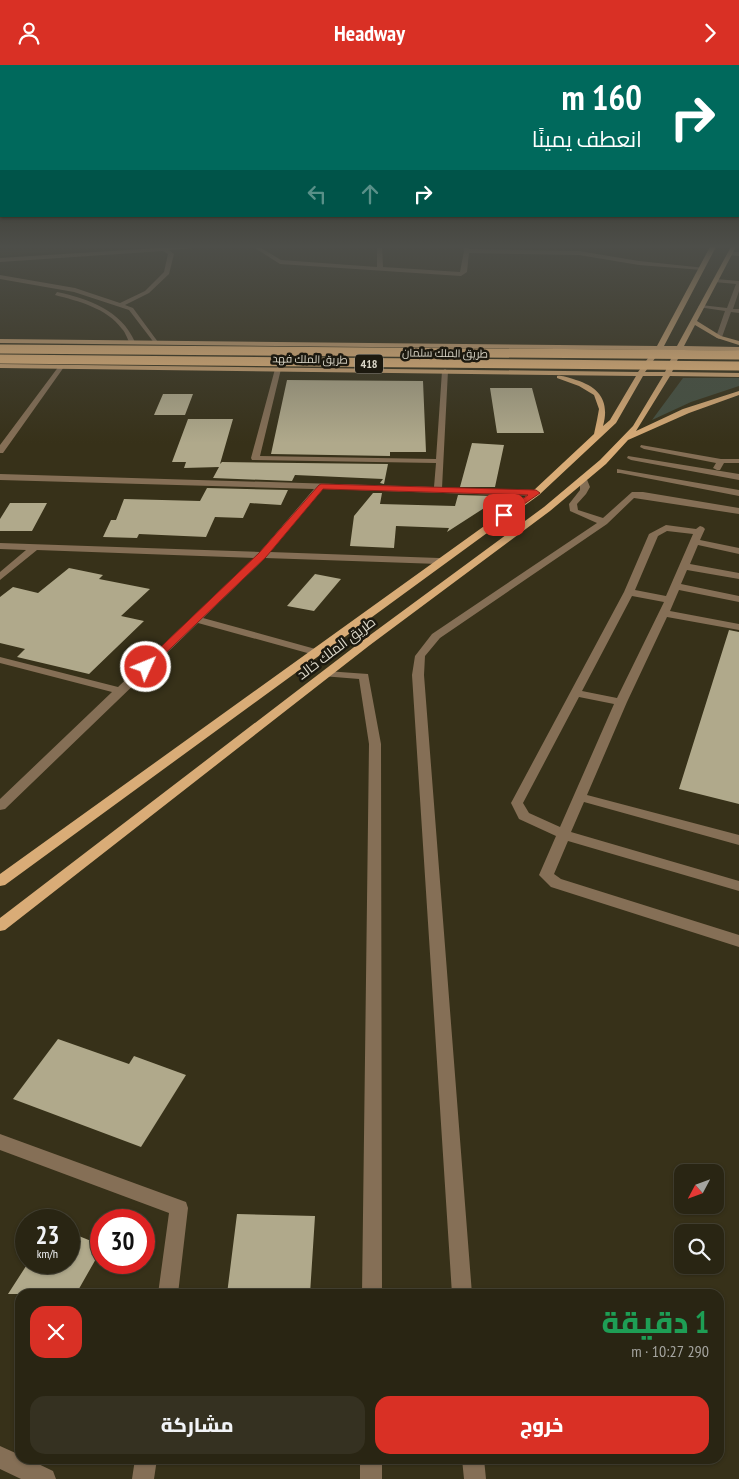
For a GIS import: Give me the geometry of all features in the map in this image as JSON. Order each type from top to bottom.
[{"type":"highway","name":"طريق الملك سلمان","points":[[0,349],[739,355]]},
{"type":"highway","name":"طريق الملك سلمان","points":[[0,359],[739,366]]},
{"type":"main road","points":[[660,347],[679,311]]},
{"type":"main road","points":[[680,347],[699,311]]},
{"type":"main road","points":[[694,322],[719,337],[739,343]]},
{"type":"main road","name":"طريق الملك فهد","points":[[0,341],[524,345],[680,347],[739,350]]},
{"type":"main road","points":[[524,345],[588,348],[603,354],[605,359],[601,363],[585,369],[527,371]]},
{"type":"main road","name":"طريق الملك خالد","points":[[0,881],[439,561],[536,493],[613,421],[641,373],[660,347]]},
{"type":"main road","name":"طريق الملك خالد","points":[[0,926],[326,674],[476,563],[603,462],[636,427],[668,374],[680,347]]},
{"type":"main road","points":[[739,350],[703,354],[701,363],[739,373]]},
{"type":"main road","name":"طريق الملك فهد","points":[[0,366],[668,374],[739,373]]},
{"type":"main road","points":[[527,371],[582,383],[596,391],[603,405],[602,420],[594,439]]},
{"type":"main road","points":[[622,442],[686,411],[739,393]]},
{"type":"street","points":[[102,311],[124,327],[132,342]]},
{"type":"street","points":[[132,311],[155,342]]},
{"type":"street","points":[[719,337],[727,311]]},
{"type":"street","points":[[0,451],[61,367]]},
{"type":"street","points":[[278,369],[255,458],[440,461]]},
{"type":"street","points":[[438,490],[445,371]]},
{"type":"street","points":[[644,447],[721,461],[739,461]]},
{"type":"street","points":[[631,458],[739,477]]},
{"type":"street","points":[[695,504],[721,461]]},
{"type":"street","points":[[620,471],[739,493]]},
{"type":"street","points":[[0,477],[536,493]]},
{"type":"street","points":[[583,479],[587,485],[586,490],[573,504],[574,511],[604,522]]},
{"type":"street","points":[[0,806],[262,555],[321,486]]},
{"type":"street","points":[[462,1289],[418,685],[420,656],[436,636],[604,522],[632,495],[739,511]]},
{"type":"street","points":[[739,551],[698,534],[666,527],[654,534],[629,593],[517,803],[524,815],[564,835],[739,886]]},
{"type":"street","points":[[698,534],[670,600],[621,703],[546,875],[556,883],[739,941]]},
{"type":"street","points":[[0,545],[439,561]]},
{"type":"street","points":[[0,577],[36,547]]},
{"type":"street","points":[[684,566],[739,576]]},
{"type":"street","points":[[676,586],[739,599]]},
{"type":"street","points":[[629,593],[670,600]]},
{"type":"street","points":[[664,613],[739,627]]},
{"type":"street","points":[[195,619],[315,652]]},
{"type":"street","points":[[0,660],[121,691]]},
{"type":"street","points":[[326,674],[364,676],[375,744],[372,1289]]},
{"type":"street","points":[[576,693],[621,703]]},
{"type":"street","points":[[581,797],[739,840]]},
{"type":"street","points":[[0,1142],[179,1208],[169,1289]]},
{"type":"street","points":[[0,1457],[45,1479]]},
{"type":"street","points":[[143,1479],[145,1464]]},
{"type":"street","points":[[371,1464],[371,1479]]},
{"type":"street","points":[[474,1464],[475,1479]]},
{"type":"green space","points":[[683,378],[739,378],[739,386],[691,402],[652,420]]},
{"type":"building","points":[[287,380],[423,381],[426,452],[390,452],[390,456],[271,454]]},
{"type":"building","points":[[490,388],[532,388],[544,433],[497,433]]},
{"type":"building","points":[[163,394],[193,394],[185,415],[154,415]]},
{"type":"building","points":[[188,419],[233,419],[220,464],[222,462],[388,464],[384,484],[380,483],[383,479],[295,475],[292,481],[213,478],[219,467],[184,468],[186,462],[172,462]]},
{"type":"building","points":[[472,443],[504,445],[495,487],[460,487]]},
{"type":"building","points":[[207,488],[288,490],[281,505],[250,503],[243,518],[215,517],[206,537],[139,534],[137,538],[103,537],[111,520],[116,520],[124,499],[200,501]]},
{"type":"building","points":[[373,493],[382,493],[380,504],[455,506],[458,495],[493,496],[492,503],[447,532],[449,528],[396,526],[394,548],[350,546],[354,516]]},
{"type":"building","points":[[10,503],[47,503],[32,531],[0,531],[0,519]]},
{"type":"building","points":[[69,568],[103,575],[99,579],[150,589],[121,616],[144,621],[89,674],[17,657],[25,649],[0,643],[0,597],[13,587],[38,593]]},
{"type":"building","points":[[315,574],[341,579],[314,611],[287,606]]},
{"type":"building","points":[[729,630],[739,632],[739,804],[679,789]]},
{"type":"building","points":[[58,1039],[129,1064],[134,1056],[186,1075],[141,1147],[13,1099]]},
{"type":"building","points":[[237,1214],[315,1216],[310,1289],[228,1289]]},
{"type":"building","points":[[80,1236],[90,1241],[90,1269],[79,1289],[15,1289],[15,1294],[8,1294],[21,1274],[80,1274]]},
{"type":"route","points":[[146,667],[262,555],[321,486],[536,493],[504,515]]}]
